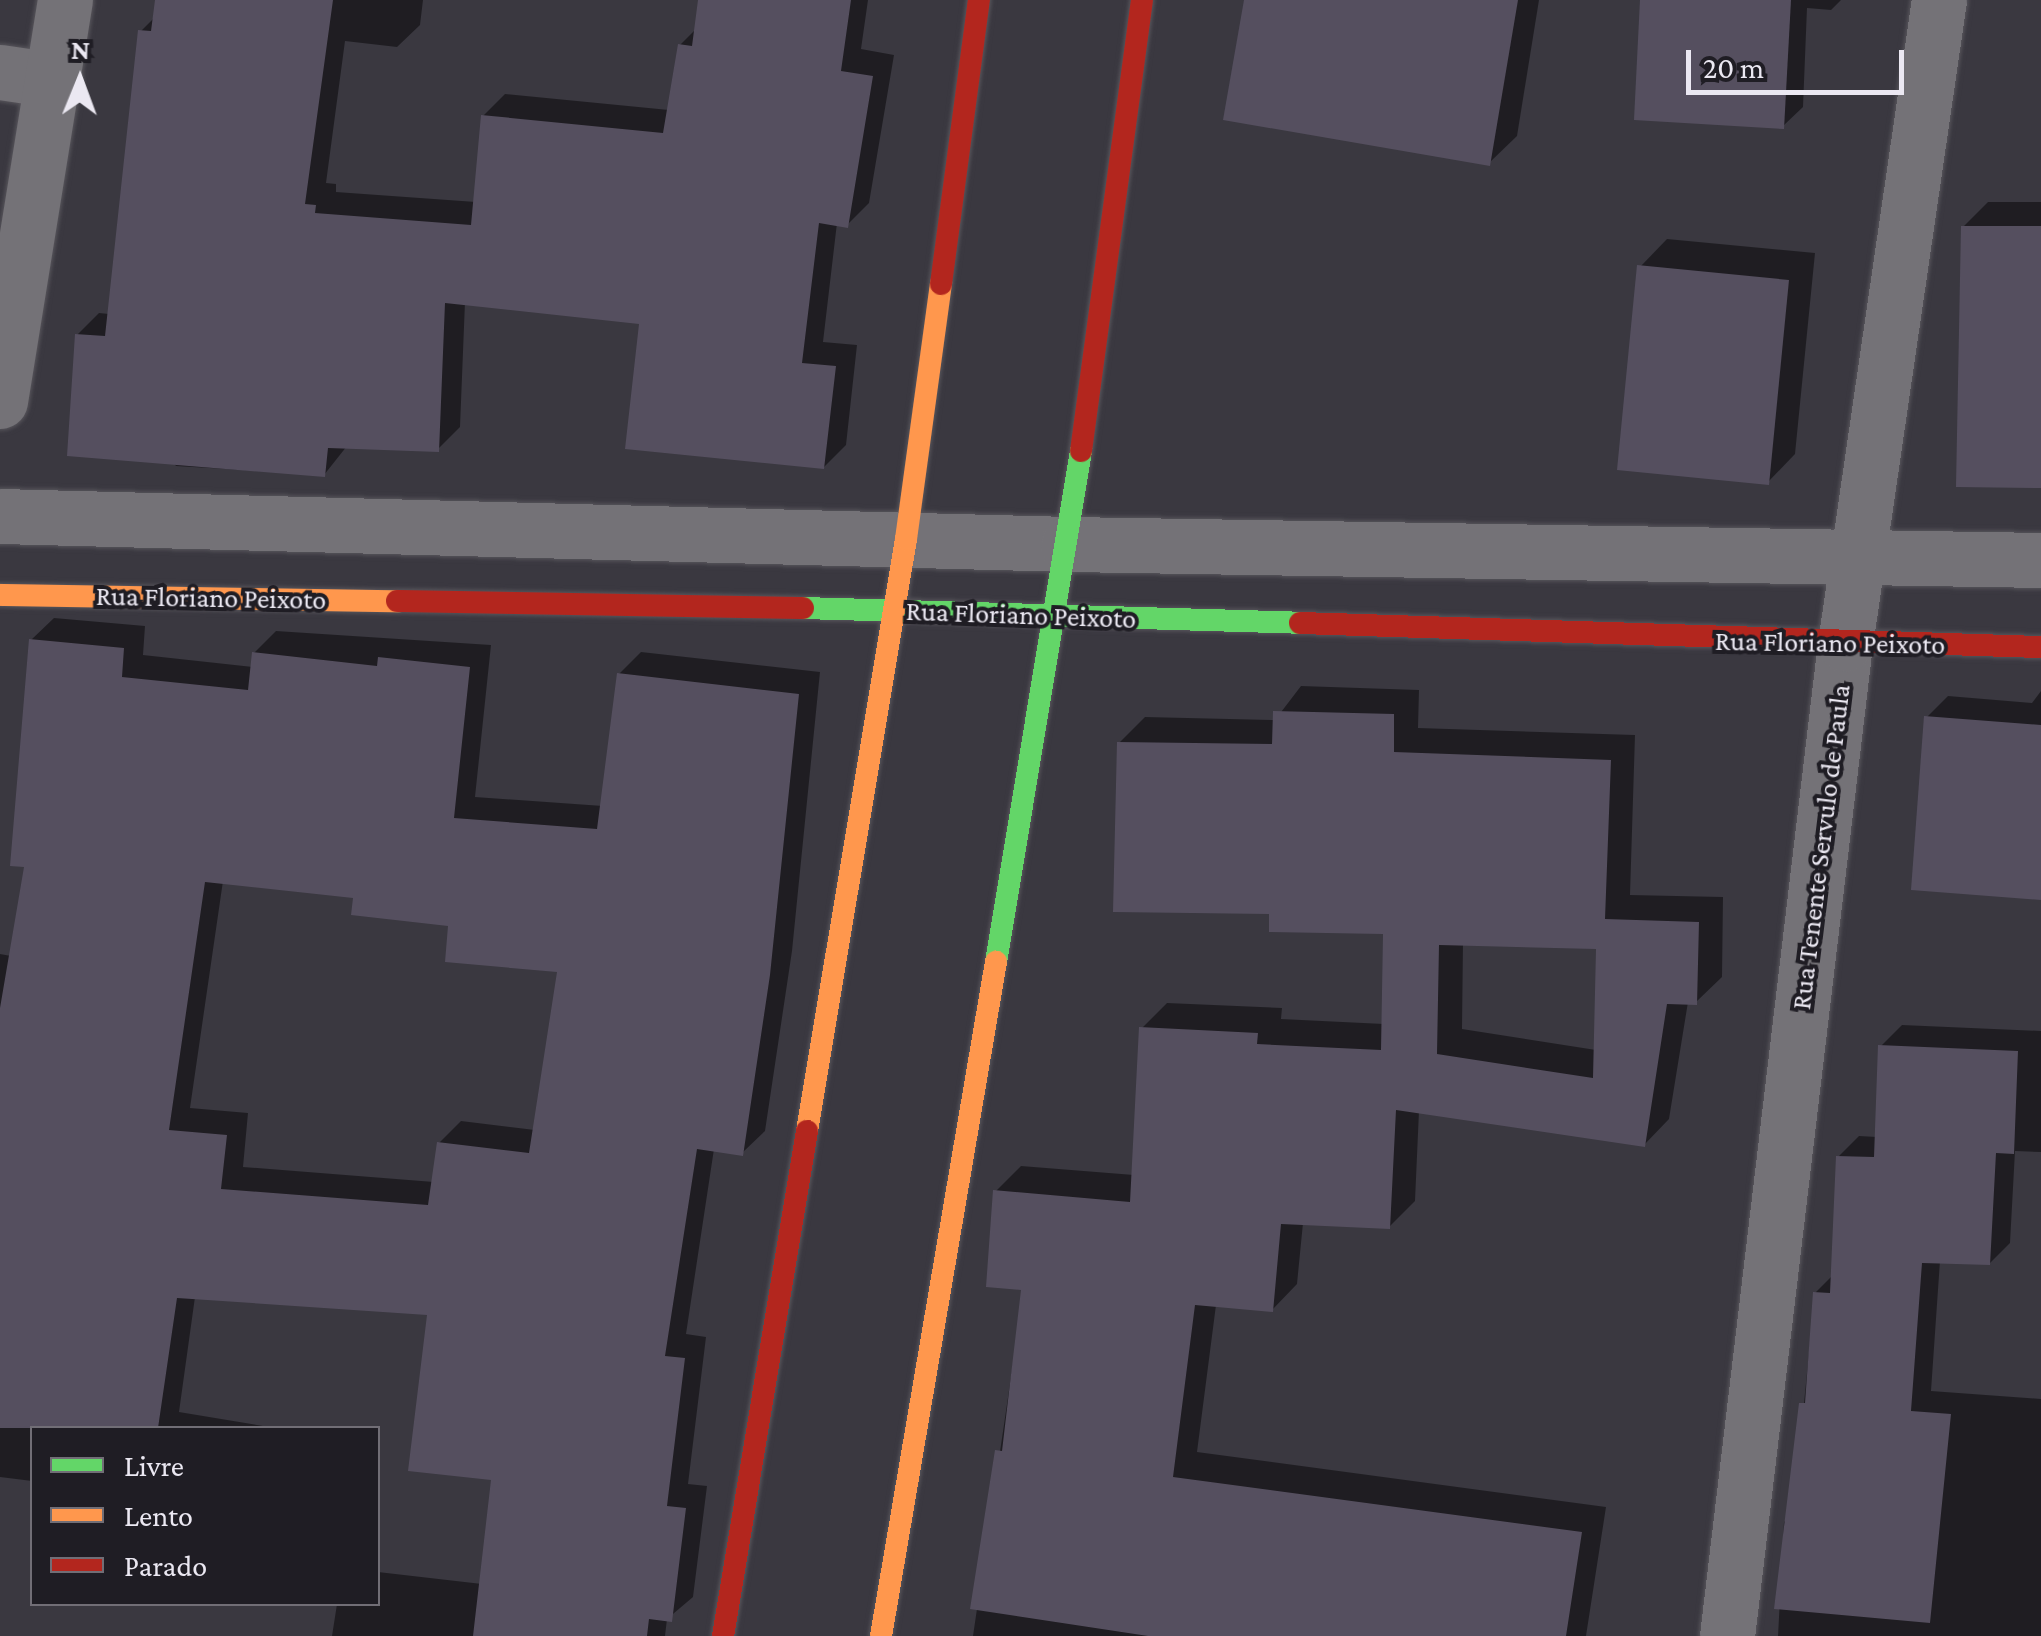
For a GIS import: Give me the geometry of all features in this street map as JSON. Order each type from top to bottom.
[{"type":"street","points":[[0,401],[64,0]]},
{"type":"street","points":[[723,1636],[889,610],[906,539],[979,0]]},
{"type":"street","points":[[881,1636],[1068,544],[1142,0]]},
{"type":"street","name":"Rua Tenente Servulo de Paula","points":[[1727,1636],[1844,644],[1939,0]]},
{"type":"street","points":[[0,72],[54,80]]},
{"type":"street","points":[[0,516],[1068,544],[2041,560]]},
{"type":"street","name":"Rua Floriano Peixoto","points":[[0,595],[889,610],[1844,644],[2041,647]]},
{"type":"building","points":[[155,0],[333,0],[305,204],[316,205],[315,213],[471,225],[481,115],[663,133],[678,44],[692,46],[698,0],[851,0],[841,71],[873,76],[848,228],[819,223],[802,363],[836,366],[824,469],[625,449],[639,324],[445,303],[439,452],[328,448],[325,477],[67,456],[75,334],[105,336],[138,30],[151,31]]},
{"type":"building","points":[[1244,0],[1518,0],[1490,166],[1223,120]]},
{"type":"building","points":[[1640,0],[1791,0],[1784,129],[1634,120]]},
{"type":"building","points":[[1961,226],[2041,226],[2041,488],[1956,487]]},
{"type":"building","points":[[1637,265],[1789,280],[1769,485],[1617,470]]},
{"type":"building","points":[[29,639],[124,648],[122,677],[248,690],[252,652],[377,666],[378,657],[470,667],[454,818],[597,829],[617,673],[799,694],[770,975],[743,1156],[697,1149],[665,1356],[685,1358],[667,1506],[686,1508],[672,1622],[649,1619],[647,1636],[473,1636],[491,1480],[408,1471],[427,1315],[177,1298],[158,1426],[0,1428],[0,1008],[24,867],[10,866]],"holes":[[[205,882],[353,898],[351,915],[448,926],[445,962],[557,972],[529,1153],[437,1142],[428,1205],[221,1189],[227,1135],[169,1130]]]},
{"type":"building","points":[[1273,711],[1394,714],[1394,752],[1611,760],[1605,919],[1699,922],[1697,1005],[1667,1004],[1645,1147],[1396,1110],[1390,1229],[1281,1224],[1273,1312],[1195,1305],[1173,1477],[1582,1532],[1566,1636],[1148,1636],[970,1609],[995,1450],[1002,1451],[1021,1290],[986,1287],[993,1190],[1130,1202],[1139,1027],[1258,1033],[1257,1044],[1381,1050],[1383,934],[1269,932],[1269,914],[1113,912],[1117,742],[1272,744]],"holes":[[[1439,945],[1596,949],[1593,1078],[1437,1054]]]},
{"type":"building","points":[[1924,716],[2041,725],[2041,900],[1911,890]]},
{"type":"building","points":[[1878,1045],[2018,1051],[2014,1154],[1996,1153],[1990,1265],[1922,1263],[1911,1411],[1951,1414],[1930,1623],[1774,1609],[1799,1403],[1805,1403],[1813,1292],[1830,1293],[1836,1156],[1874,1157]]},
{"type":"traffic: fast","points":[[996,962],[1081,451]]},
{"type":"traffic: fast","points":[[803,608],[1300,623]]},
{"type":"traffic: slow","points":[[807,1131],[906,539],[941,284]]},
{"type":"traffic: slow","points":[[0,595],[397,601]]},
{"type":"traffic: slow","points":[[881,1636],[996,962]]},
{"type":"traffic: jam","points":[[941,284],[979,0]]},
{"type":"traffic: jam","points":[[1081,451],[1142,0]]},
{"type":"traffic: jam","points":[[397,601],[803,608]]},
{"type":"traffic: jam","points":[[1300,623],[2041,647]]},
{"type":"traffic: jam","points":[[723,1636],[807,1131]]}]
